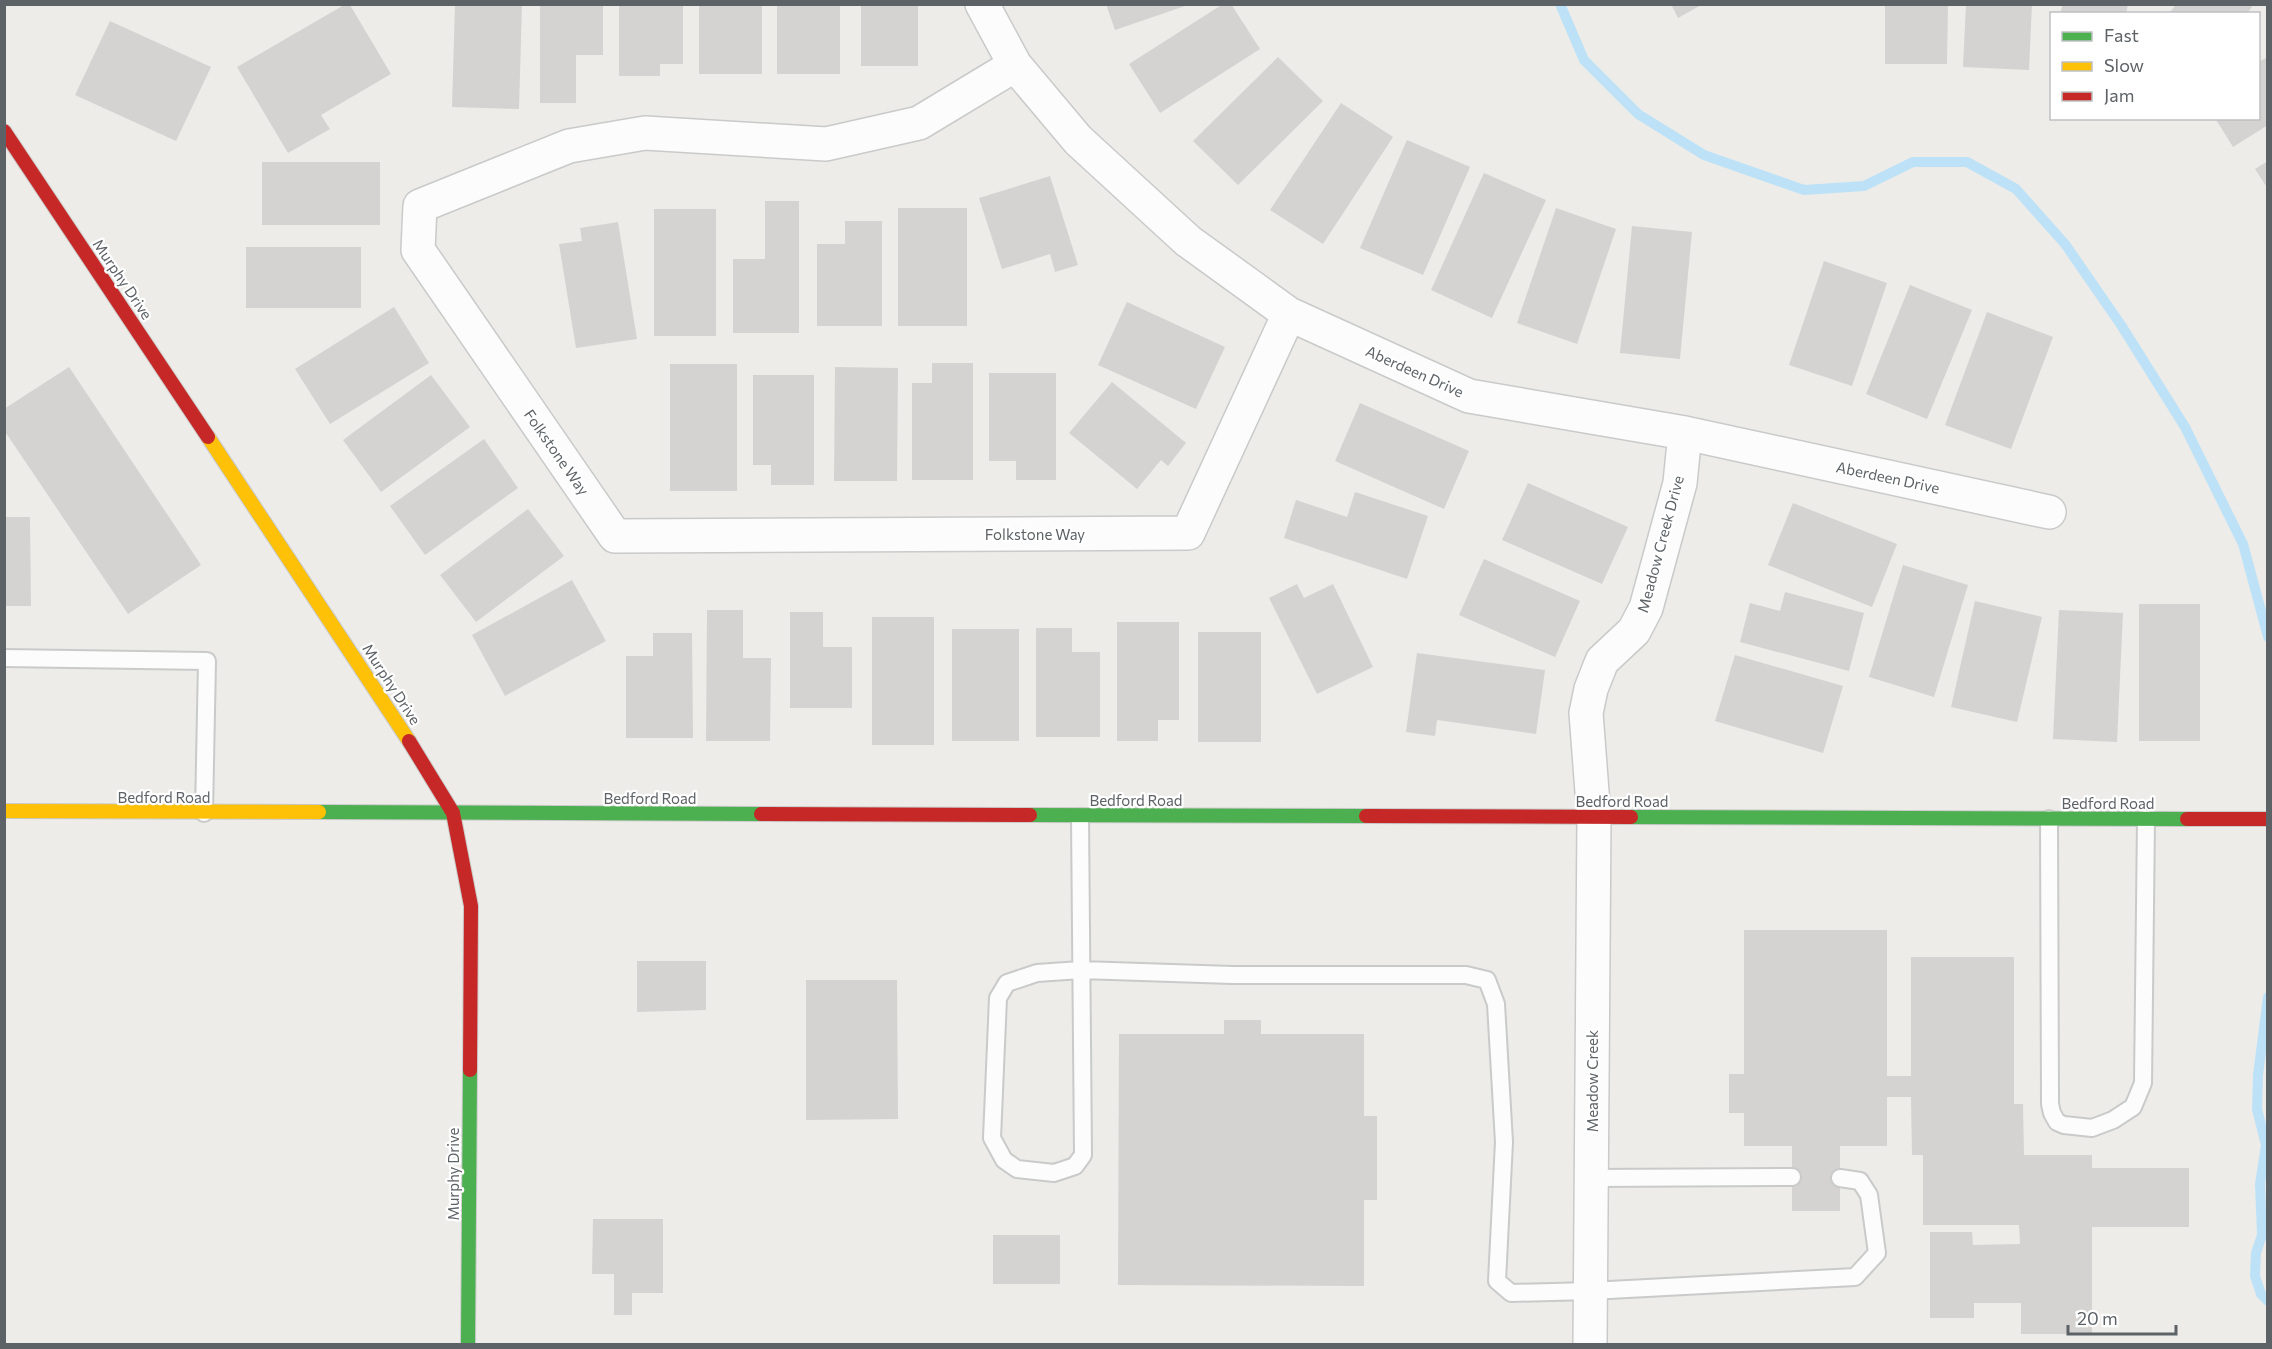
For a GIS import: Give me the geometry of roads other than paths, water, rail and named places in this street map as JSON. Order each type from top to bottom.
[{"type":"main road","name":"Murphy Drive","points":[[4,131],[393,714],[453,813],[471,906],[468,1344]]},
{"type":"main road","name":"Bedford Road","points":[[4,811],[1080,817],[2268,819]]},
{"type":"street","name":"Aberdeen Drive","points":[[982,4],[1015,65],[1078,140],[1188,241],[1289,314],[1468,396],[1685,433],[2049,512]]},
{"type":"street","name":"Folkstone Way","points":[[1015,65],[919,123],[826,144],[645,133],[569,146],[420,206],[418,250],[615,536],[1188,532],[1289,314]]},
{"type":"street","name":"Meadow Creek Drive","points":[[1594,818],[1586,712],[1591,689],[1602,661],[1634,631],[1646,608],[1680,483],[1685,433]]},
{"type":"street","name":"Meadow Creek","points":[[1590,1344],[1594,818]]},
{"type":"lane","points":[[4,658],[207,661],[204,813]]},
{"type":"lane","points":[[1080,817],[1081,970],[1083,1155],[1075,1166],[1054,1173],[1017,1169],[1004,1160],[992,1138],[998,998],[1007,984],[1037,973],[1081,970],[1232,975],[1466,975],[1487,980],[1496,1004],[1504,1142],[1497,1281],[1511,1293],[1590,1292],[1855,1277],[1877,1253],[1869,1195],[1860,1181],[1840,1178]]},
{"type":"lane","points":[[2049,819],[2050,1104],[2057,1122],[2092,1128],[2113,1120],[2133,1107],[2142,1083],[2146,819]]},
{"type":"lane","points":[[1591,1178],[1792,1177]]},
{"type":"waterway","points":[[1560,4],[1584,60],[1638,114],[1704,155],[1804,190],[1864,186],[1913,162],[1967,162],[2016,189],[2065,244],[2121,325],[2185,427],[2243,544],[2268,637]]},
{"type":"waterway","points":[[2268,997],[2258,1075],[2257,1109],[2266,1145],[2260,1184],[2262,1235],[2256,1253],[2255,1276],[2261,1294],[2268,1301]]}]
